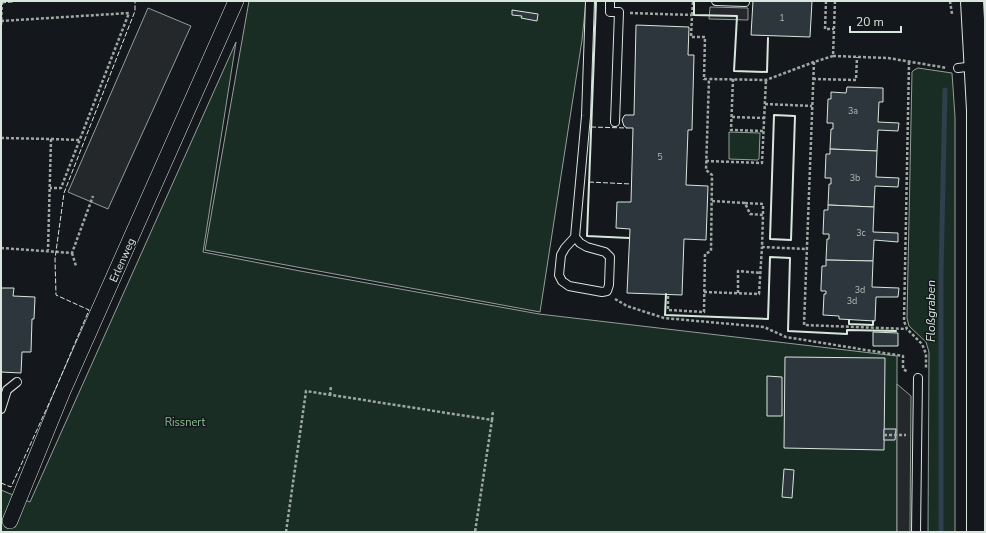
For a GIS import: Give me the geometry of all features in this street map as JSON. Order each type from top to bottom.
[{"type":"main road","points":[[972,1],[973,66],[978,110],[978,532]]},
{"type":"street","name":"Erlenweg","points":[[10,521],[64,391],[236,1]]},
{"type":"lane","points":[[575,237],[580,243],[587,247],[605,252],[610,257],[609,285],[607,290],[602,292],[569,286],[562,281],[560,275],[561,255],[575,237],[586,116],[590,1]]},
{"type":"lane","points":[[610,1],[610,12],[619,12],[615,122]]},
{"type":"lane","points":[[716,1],[745,1]]},
{"type":"lane","points":[[916,532],[918,378]]},
{"type":"lane","points":[[1,409],[7,390],[17,382]]},
{"type":"path","points":[[1,30],[2,1]]},
{"type":"path","points":[[692,1],[691,37],[705,37],[704,79],[766,80],[833,56],[888,58],[949,68],[973,66]]},
{"type":"path","points":[[826,1],[825,29],[834,29]]},
{"type":"path","points":[[833,56],[834,1]]},
{"type":"path","points":[[619,12],[692,15]]},
{"type":"path","points":[[1,21],[129,13],[61,188],[50,188]]},
{"type":"path","points":[[813,79],[856,80],[857,57]]},
{"type":"path","points":[[814,62],[804,325],[907,329]]},
{"type":"path","points":[[602,292],[627,306],[664,318],[764,327],[786,337],[903,356],[903,370],[918,378],[926,369],[926,354],[922,344],[907,329],[904,321],[909,62]]},
{"type":"path","points":[[668,296],[668,310],[704,312],[705,254],[711,251],[712,175],[706,170],[709,79]]},
{"type":"path","points":[[733,79],[731,130],[764,131]]},
{"type":"path","points":[[706,161],[762,163],[766,80]]},
{"type":"path","points":[[765,104],[812,106]]},
{"type":"path","points":[[732,117],[764,118]]},
{"type":"path","points":[[1,138],[79,140]]},
{"type":"path","points":[[48,250],[51,139]]},
{"type":"path","points":[[76,266],[72,252],[93,196]]},
{"type":"path","points":[[704,292],[759,294],[764,204],[712,202]]},
{"type":"path","points":[[745,203],[750,214],[763,215]]},
{"type":"path","points":[[762,247],[807,249]]},
{"type":"path","points":[[1,248],[72,252]]},
{"type":"path","points":[[738,293],[738,272],[760,273]]},
{"type":"path","points":[[330,395],[331,386]]},
{"type":"path","points":[[286,532],[306,391],[492,420]]},
{"type":"path","points":[[476,532],[493,410]]},
{"type":"path","points":[[884,435],[907,435]]},
{"type":"green space","points":[[249,1],[586,1],[582,40],[540,312],[205,250]]},
{"type":"green space","name":"Rissnert","points":[[236,42],[203,252],[539,314],[897,356],[897,532],[1,532],[1,490],[30,502]]},
{"type":"green space","points":[[918,68],[952,73],[955,117],[955,532],[928,532],[929,352],[926,342],[909,326],[907,318],[912,72]]},
{"type":"green space","points":[[729,132],[760,133],[759,159],[729,159]]},
{"type":"shaded area","points":[[710,7],[748,8],[748,20],[709,19]]},
{"type":"shaded area","points":[[148,8],[191,26],[108,209],[68,192]]},
{"type":"shaded area","points":[[897,384],[911,396],[910,532],[897,532]]},
{"type":"building","points":[[753,1],[812,1],[810,37],[751,35]]},
{"type":"building","points":[[512,10],[538,14],[537,21],[521,18],[522,16],[512,15]]},
{"type":"building","points":[[636,25],[689,27],[688,55],[694,55],[692,130],[688,130],[686,185],[708,186],[706,240],[684,239],[682,295],[627,293],[630,229],[616,228],[617,202],[631,202],[633,128],[627,128],[624,126],[622,120],[625,115],[634,115]]},
{"type":"building","points":[[847,87],[883,88],[883,102],[879,102],[878,122],[899,123],[898,131],[878,130],[877,151],[830,149],[831,129],[833,129],[833,123],[827,123],[828,99],[831,99],[831,92],[846,93]]},
{"type":"building","points":[[830,149],[877,151],[876,177],[899,178],[898,187],[875,186],[874,207],[828,205],[829,184],[831,184],[831,178],[825,178],[826,154],[830,154]]},
{"type":"building","points":[[828,205],[874,207],[873,232],[898,233],[898,242],[874,240],[873,261],[826,260],[827,239],[829,239],[829,234],[823,234],[824,210],[828,210]]},
{"type":"building","points":[[826,260],[873,261],[872,287],[899,288],[898,297],[876,297],[875,321],[839,319],[839,316],[823,315],[824,294],[826,294],[826,291],[821,291],[822,266],[826,266]]},
{"type":"building","points":[[1,288],[14,288],[13,296],[35,297],[34,319],[32,319],[31,352],[22,352],[21,373],[1,372]]},
{"type":"building","points":[[873,332],[898,333],[898,346],[873,346]]},
{"type":"building","points":[[785,357],[885,358],[884,450],[784,448]]},
{"type":"building","points":[[767,376],[782,377],[782,416],[767,416]]},
{"type":"building","points":[[884,429],[896,429],[895,440],[884,440]]},
{"type":"building","points":[[784,469],[794,470],[792,498],[782,497]]},
{"type":"waterway","name":"Floßgraben","points":[[941,532],[941,274],[945,90]]},
{"type":"fence","points":[[1,3],[21,1]]},
{"type":"fence","points":[[1,483],[11,487],[56,388],[89,310],[56,295],[55,259],[64,193],[135,11],[135,1]]},
{"type":"fence","points":[[591,127],[627,128]]},
{"type":"fence","points":[[589,182],[631,184]]},
{"type":"wall","points":[[694,1],[694,15],[737,16],[734,71],[767,72],[768,38]]},
{"type":"wall","points":[[596,2],[587,236],[629,238]]},
{"type":"wall","points":[[774,115],[795,116],[791,240],[770,239],[774,115]]},
{"type":"wall","points":[[666,294],[665,315],[768,319],[770,257],[790,258],[788,331],[847,334],[847,330],[896,331]]},
{"type":"wall","points":[[849,320],[849,324],[873,325],[873,321]]}]
